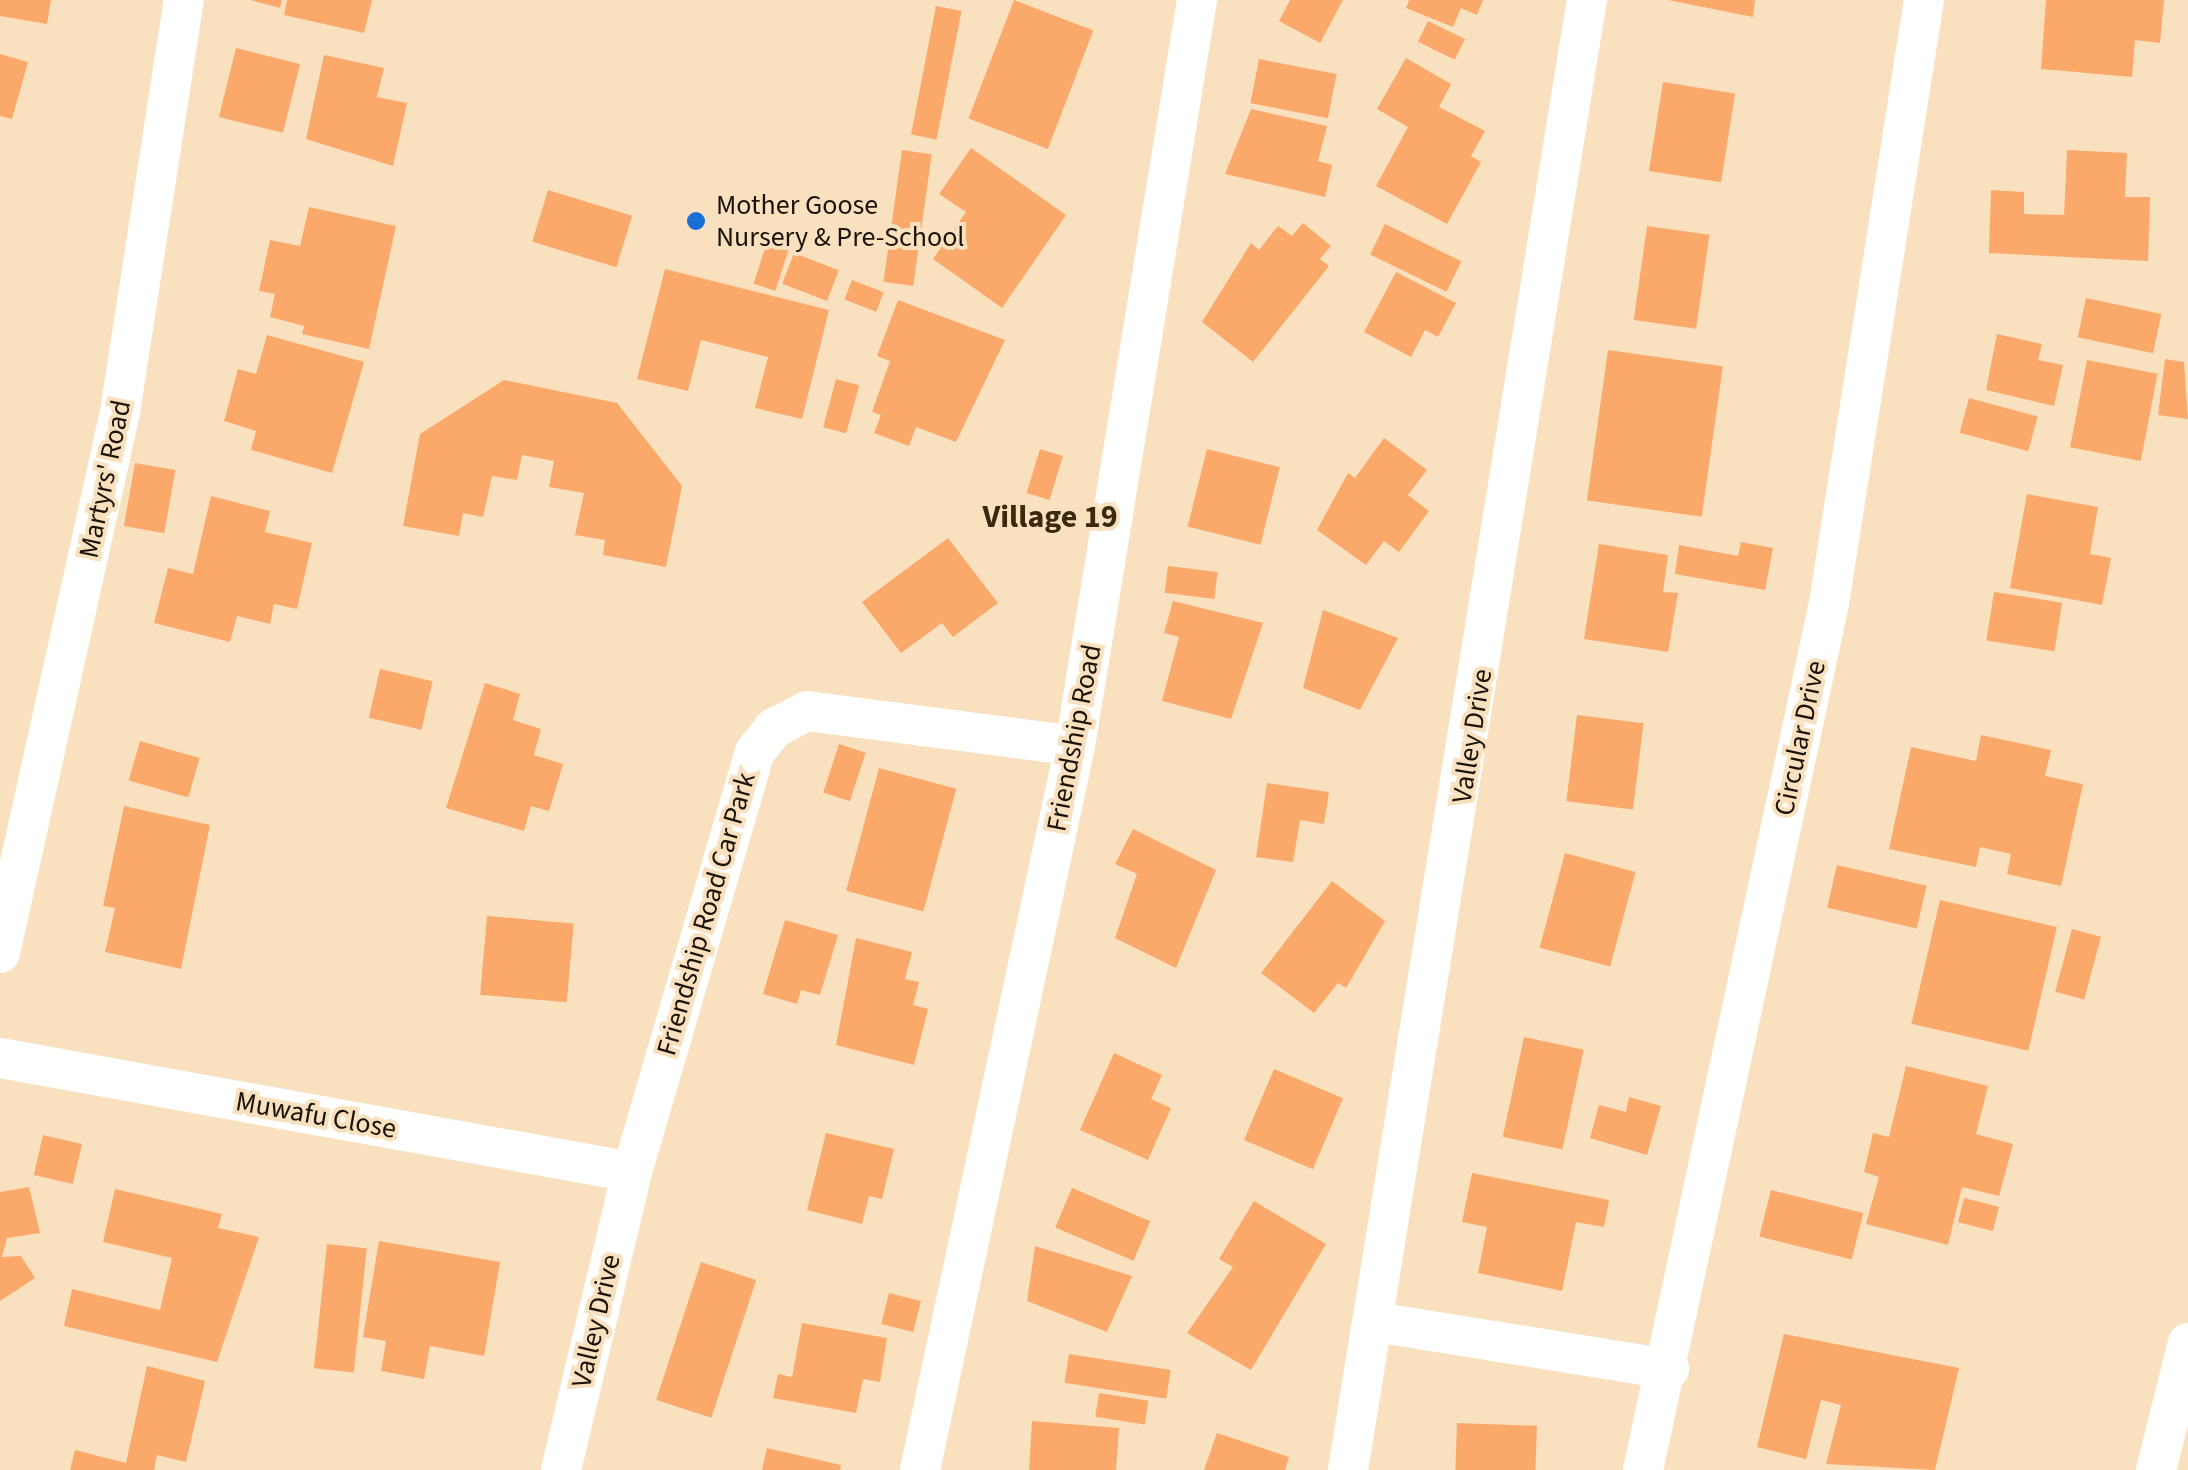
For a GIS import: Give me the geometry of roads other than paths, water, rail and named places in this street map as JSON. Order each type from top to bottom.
[{"type":"street","name":"Martyrs' Road","points":[[0,953],[120,412],[184,0]]},
{"type":"street","name":"Friendship Road","points":[[920,1470],[1075,746],[1197,0]]},
{"type":"street","name":"Valley Drive","points":[[1348,1470],[1587,0]]},
{"type":"street","name":"Circular Drive","points":[[1643,1470],[1669,1369],[1829,603],[1924,0]]},
{"type":"street","name":"Friendship Road Car Park","points":[[632,1172],[744,775],[774,728],[807,711],[1075,746]]},
{"type":"street","name":"Muwafu Close","points":[[0,1058],[632,1172]]},
{"type":"street","name":"Valley Drive","points":[[561,1470],[632,1172]]},
{"type":"street","points":[[1375,1322],[1669,1369]]},
{"type":"street","points":[[2156,1470],[2188,1344]]},
{"type":"place","name":"Mother Goose Nursery & Pre-School","points":[[696,221]]},
{"type":"district","name":"Village 19","points":[[1050,517]]}]
